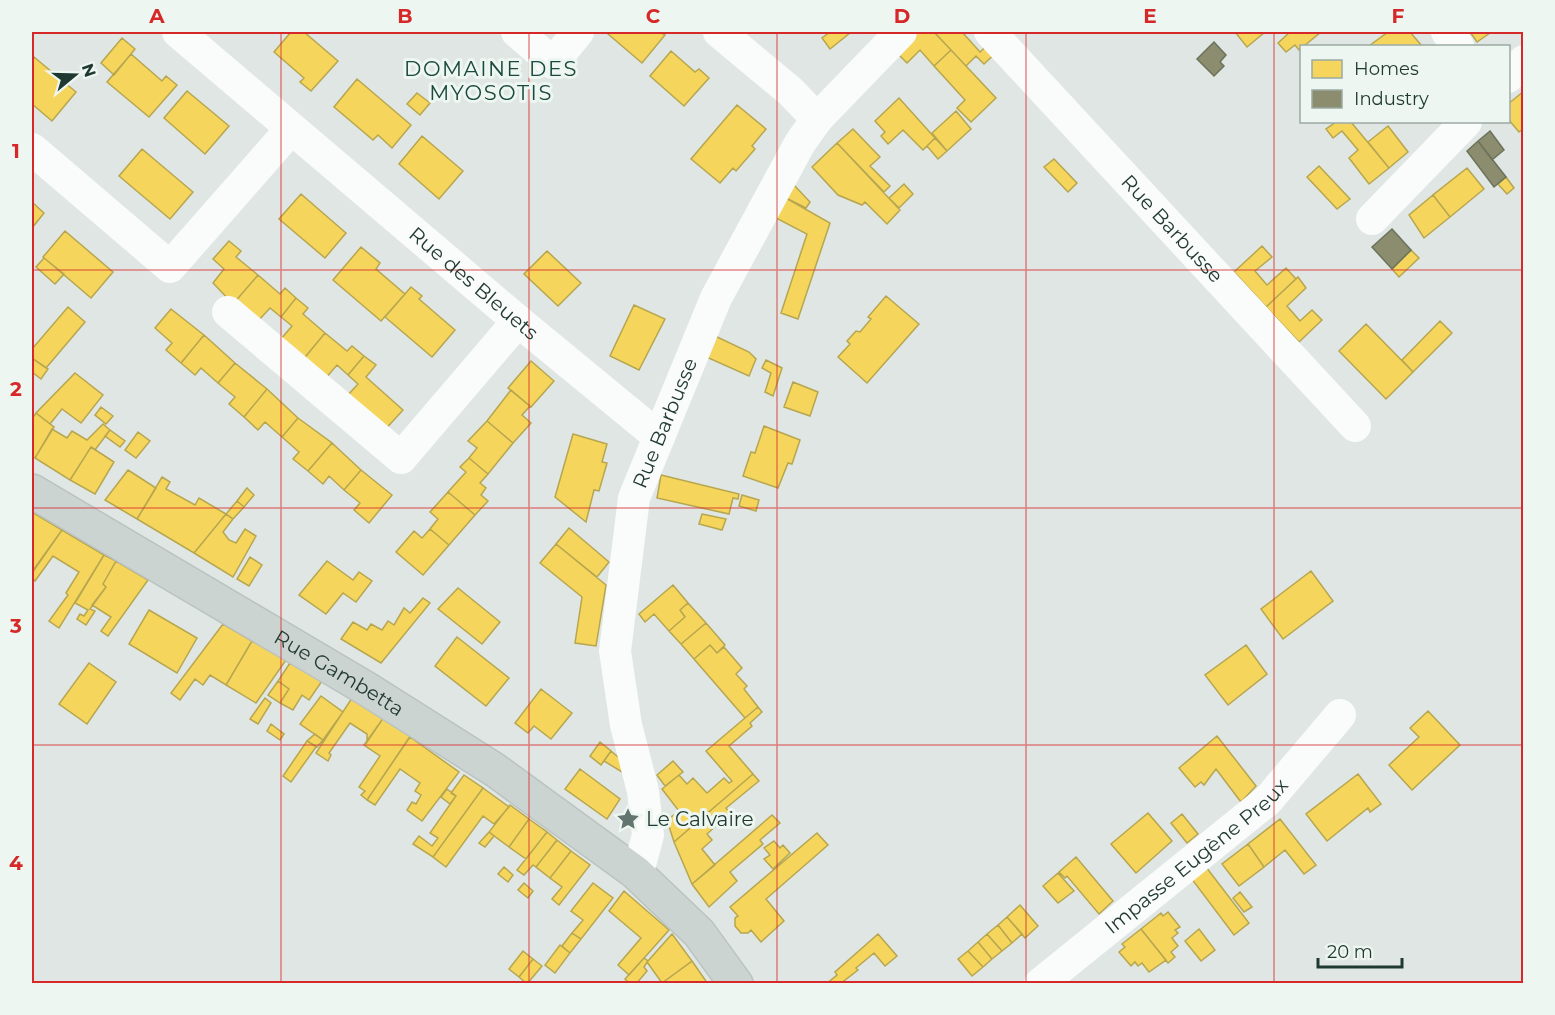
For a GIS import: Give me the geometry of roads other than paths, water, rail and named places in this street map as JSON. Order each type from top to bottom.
[{"type":"main road","name":"Rue Gambetta","points":[[32,491],[367,689],[495,770],[635,872],[699,933],[736,984]]},
{"type":"street","name":"Rue des Bleuets","points":[[178,32],[518,321],[659,437]]},
{"type":"street","points":[[517,32],[553,63],[579,32]]},
{"type":"street","points":[[719,32],[790,91],[817,119]]},
{"type":"street","name":"Rue Barbusse","points":[[635,872],[641,861],[648,835],[642,791],[626,725],[615,651],[634,498],[716,298],[800,143],[817,119],[901,32]]},
{"type":"street","name":"Rue Barbusse","points":[[990,32],[1354,426]]},
{"type":"street","points":[[1447,32],[1457,45]]},
{"type":"street","points":[[1510,76],[1524,61]]},
{"type":"street","points":[[1372,219],[1465,123]]},
{"type":"street","points":[[32,148],[170,267],[291,129]]},
{"type":"street","points":[[228,312],[401,458],[518,321]]},
{"type":"street","name":"Impasse Eugène Preux","points":[[1040,984],[1268,800],[1340,715]]},
{"type":"place","name":"Le Calvaire","points":[[628,819]]},
{"type":"district","name":"DOMAINE DES MYOSOTIS","points":[[491,80]]}]
